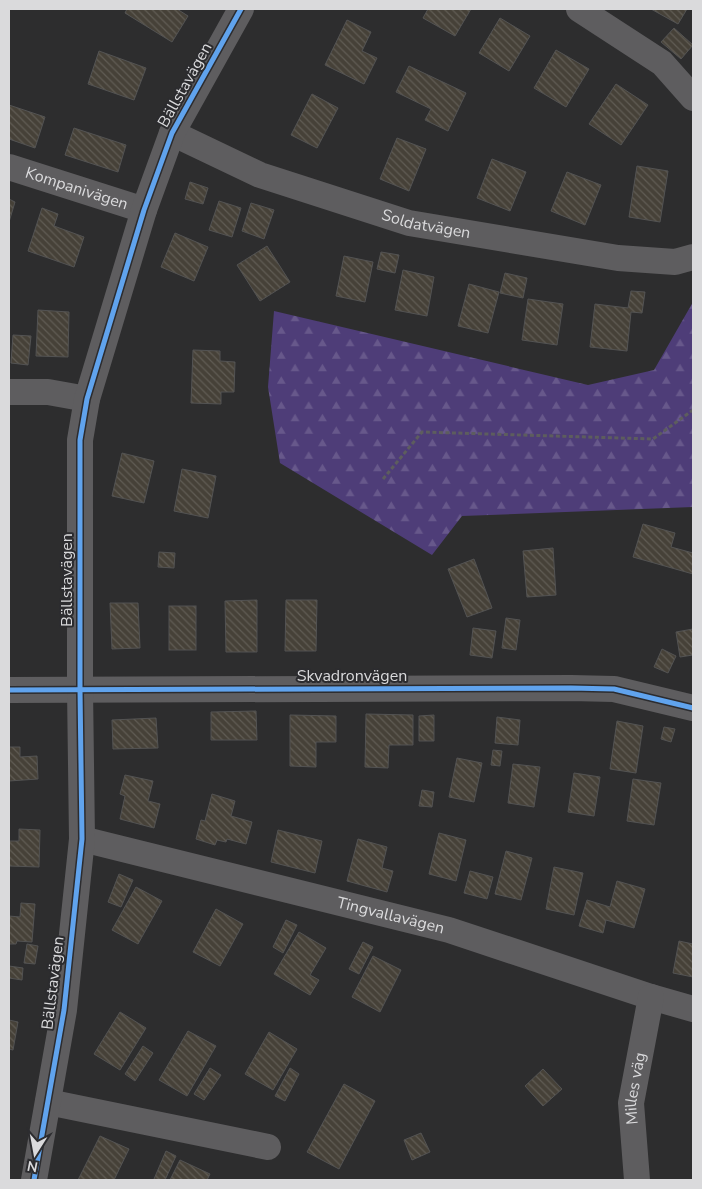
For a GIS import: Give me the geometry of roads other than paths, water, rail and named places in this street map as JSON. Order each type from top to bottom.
[{"type":"street","name":"Bällstavägen","points":[[34,1180],[64,1010],[82,839],[80,440],[87,399],[144,210],[172,132],[241,9]]},
{"type":"street","points":[[579,9],[662,63],[693,98]]},
{"type":"street","name":"Soldatvägen","points":[[172,132],[260,175],[409,223],[618,258],[675,262],[693,257]]},
{"type":"street","name":"Kompanivägen","points":[[9,167],[144,210]]},
{"type":"street","points":[[9,392],[48,392],[87,399]]},
{"type":"street","name":"Skvadronvägen","points":[[9,690],[614,689],[693,708]]},
{"type":"street","name":"Tingvallavägen","points":[[82,839],[449,930],[693,1009]]},
{"type":"street","name":"Milles väg","points":[[637,1180],[631,1103],[652,997]]},
{"type":"street","points":[[48,1102],[268,1147]]}]
